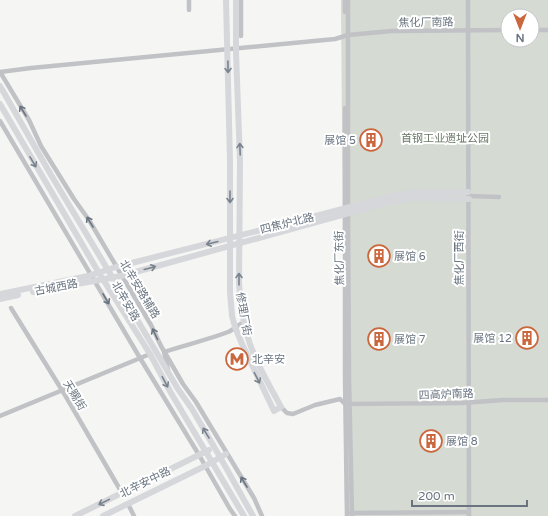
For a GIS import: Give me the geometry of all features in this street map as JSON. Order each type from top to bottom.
[{"type":"main road","name":"修理厂街","points":[[226,0],[230,161],[230,292],[234,327],[250,364],[274,411],[281,407],[256,359],[240,304],[240,161],[236,50],[236,0]]},
{"type":"main road","name":"北辛安路","points":[[0,86],[170,376],[220,457],[253,516]]},
{"type":"main road","name":"北辛安路","points":[[0,104],[99,273],[150,354],[171,393],[244,516]]},
{"type":"main road","name":"四焦炉北路","points":[[112,277],[121,276],[230,246],[346,211],[380,198],[414,192],[469,196]]},
{"type":"main road","name":"四焦炉北路","points":[[108,270],[230,238],[346,211]]},
{"type":"main road","name":"古城西路","points":[[0,299],[93,277],[108,270]]},
{"type":"main road","name":"古城西路","points":[[0,294],[93,277],[112,277]]},
{"type":"main road","name":"北辛安中路","points":[[75,516],[214,447]]},
{"type":"main road","name":"北辛安中路","points":[[103,516],[205,466],[226,454]]},
{"type":"street","points":[[189,0],[189,10]]},
{"type":"street","points":[[241,0],[241,36]]},
{"type":"street","name":"焦化厂东街","points":[[345,0],[347,36]]},
{"type":"street","name":"焦化厂东街","points":[[348,0],[346,211],[350,514]]},
{"type":"street","name":"焦化厂西街","points":[[468,0],[470,402],[469,514]]},
{"type":"street","name":"焦化厂南路","points":[[0,72],[236,50],[392,31],[500,30]]},
{"type":"street","name":"北辛安路辅路","points":[[0,72],[29,120],[41,146],[89,220],[151,325],[164,352],[254,498],[262,516]]},
{"type":"street","points":[[0,121],[199,455],[227,505],[235,516]]},
{"type":"street","points":[[41,146],[51,175]]},
{"type":"street","points":[[35,178],[42,176]]},
{"type":"street","points":[[53,194],[57,217]]},
{"type":"street","points":[[469,196],[499,197]]},
{"type":"street","name":"天赐街","points":[[11,308],[122,493]]},
{"type":"street","points":[[170,376],[164,352],[218,336],[230,331],[234,327],[244,322]]},
{"type":"street","points":[[0,416],[150,354]]},
{"type":"street","name":"四高炉南路","points":[[281,407],[287,413],[293,414],[307,407],[340,399],[348,404],[548,400]]},
{"type":"street","points":[[128,504],[134,516]]},
{"type":"street","points":[[350,514],[469,514]]},
{"type":"green space","name":"首钢工业遗址公园","points":[[341,0],[548,0],[548,516],[345,516]]},
{"type":"place","name":"展馆 5","points":[[371,140]]},
{"type":"place","name":"展馆 6","points":[[379,256]]},
{"type":"place","name":"展馆 12","points":[[527,338]]},
{"type":"place","name":"展馆 7","points":[[379,339]]},
{"type":"place","name":"北辛安","points":[[237,359]]},
{"type":"place","name":"展馆 8","points":[[431,441]]}]
